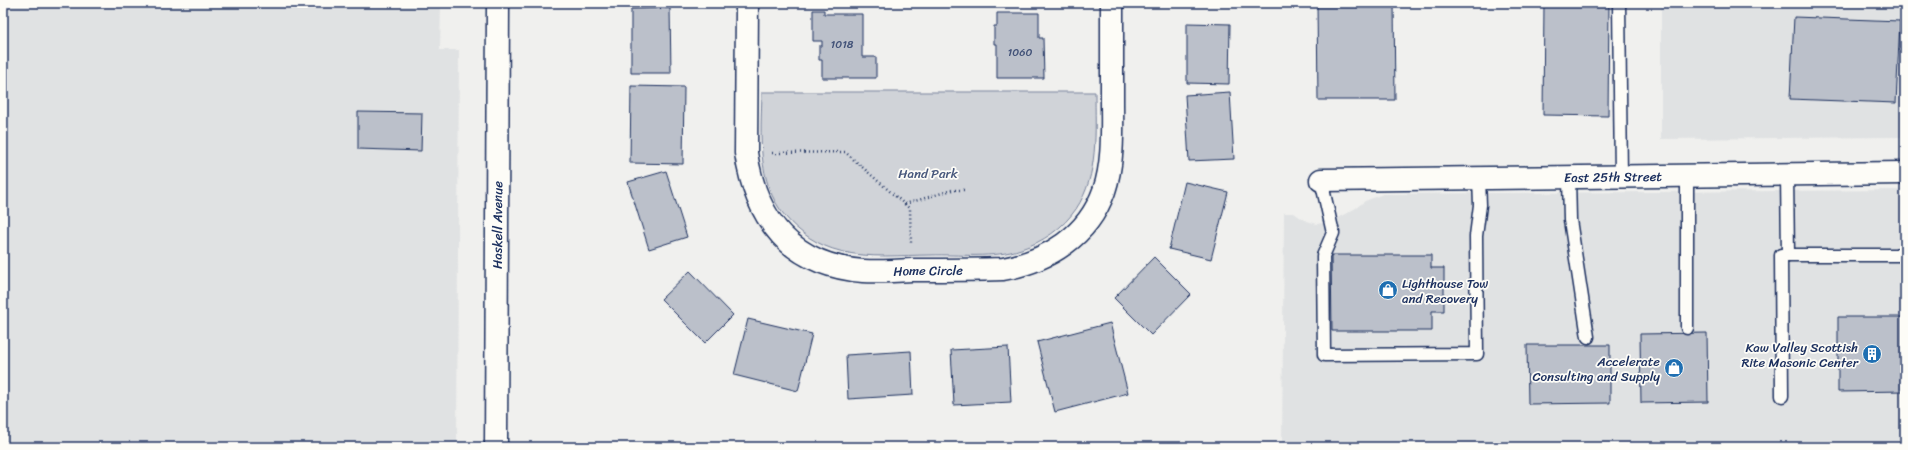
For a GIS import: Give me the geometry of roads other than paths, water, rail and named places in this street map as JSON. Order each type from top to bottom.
[{"type":"street","name":"Haskell Avenue","points":[[496,447],[498,3]]},
{"type":"street","name":"Home Circle","points":[[747,3],[746,153],[749,177],[756,198],[775,229],[792,245],[814,259],[835,266],[863,271],[1003,269],[1023,266],[1047,256],[1068,242],[1088,222],[1104,191],[1110,156],[1112,3]]},
{"type":"street","name":"East 25th Street","points":[[1321,180],[1905,173]]},
{"type":"lane","points":[[1619,3],[1621,177]]},
{"type":"lane","points":[[1787,175],[1788,256]]},
{"type":"lane","points":[[1687,176],[1687,328]]},
{"type":"lane","points":[[1569,177],[1570,220],[1588,337]]},
{"type":"lane","points":[[1321,180],[1333,233],[1323,256],[1324,354],[1477,354],[1476,236],[1480,205],[1479,179]]},
{"type":"lane","points":[[1782,396],[1781,256],[1905,255]]},
{"type":"place","name":"Lighthouse Tow and Recovery","points":[[1388,290]]},
{"type":"place","name":"Kaw Valley Scottish Rite Masonic Center","points":[[1872,354]]},
{"type":"place","name":"Accelerate Consulting and Supply","points":[[1674,368]]},
{"type":"park label","name":"Hand Park","points":[[928,173]]}]
